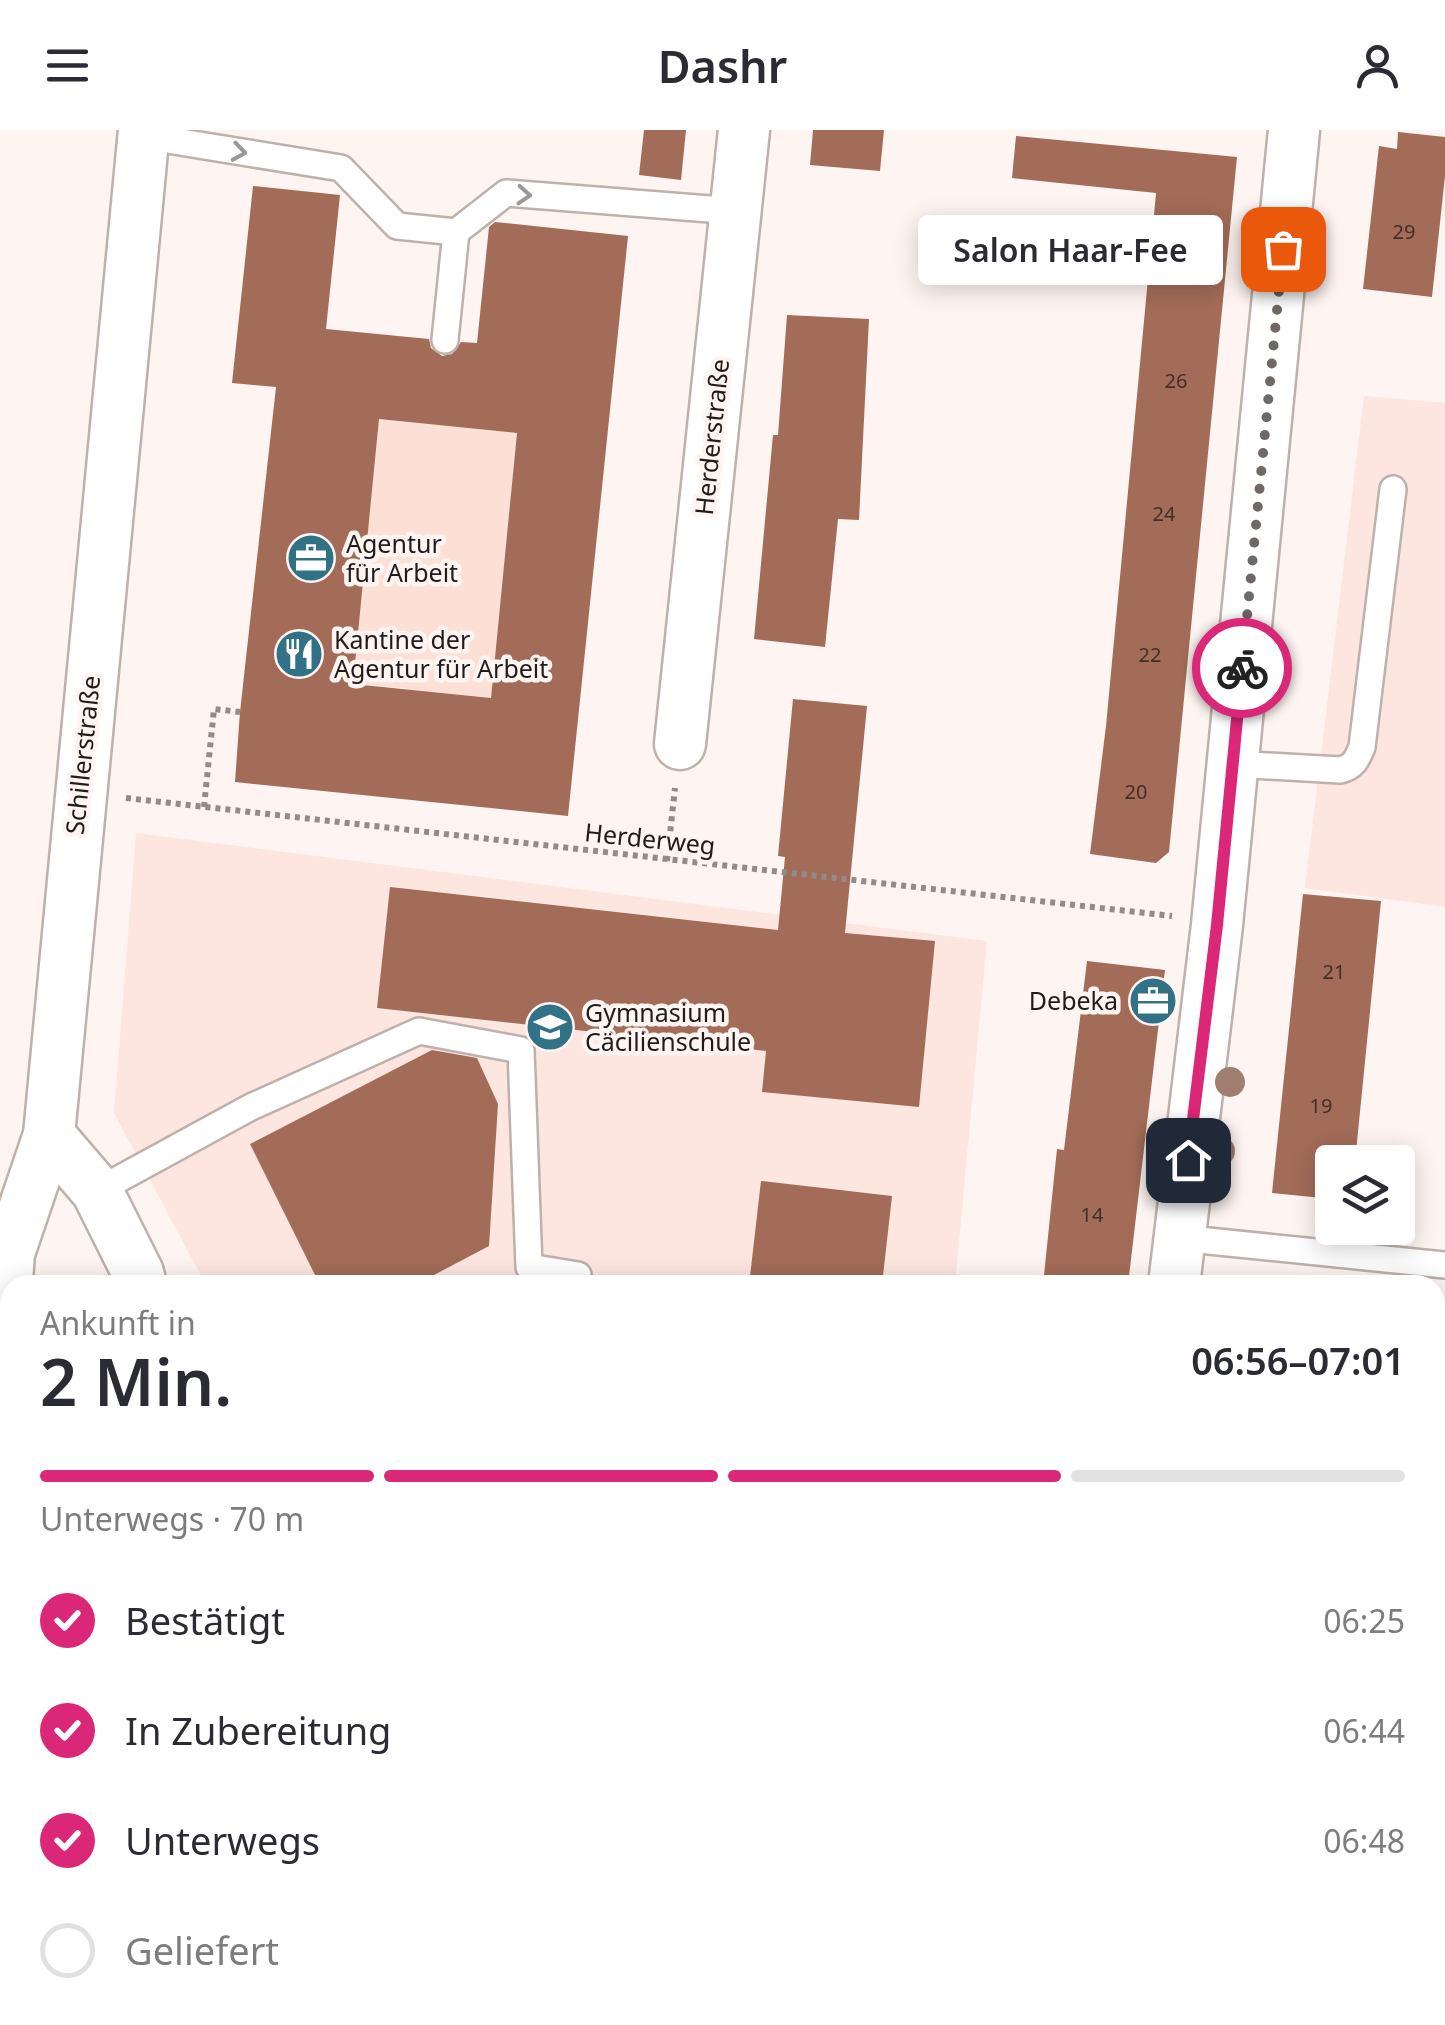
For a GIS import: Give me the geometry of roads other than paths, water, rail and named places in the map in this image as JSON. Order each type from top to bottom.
[{"type":"street","name":"Herderstraße","points":[[680,744],[744,130]]},
{"type":"street","points":[[1176,1261],[1217,925],[1294,130]]},
{"type":"street","name":"Schillerstraße","points":[[7,1275],[9,1253],[49,1134],[143,133]]},
{"type":"street","points":[[49,1134],[97,1191],[138,1275]]},
{"type":"lane","points":[[143,133],[340,168],[397,226],[456,232],[506,193],[735,211]]},
{"type":"lane","points":[[446,340],[456,232]]},
{"type":"lane","points":[[1233,764],[1340,770],[1356,762],[1362,747],[1393,489]]},
{"type":"lane","points":[[97,1191],[251,1107],[419,1031],[521,1050],[529,1267],[578,1275]]},
{"type":"lane","points":[[1176,1261],[1445,1265]]},
{"type":"place","name":"Salon Haar-Fee","points":[[1283,249]]},
{"type":"place","name":"Agentur für Arbeit","points":[[311,558]]},
{"type":"place","name":"Kantine der Agentur für Arbeit","points":[[299,654]]},
{"type":"place","name":"Debeka","points":[[1153,1001]]},
{"type":"place","name":"Gymnasium Cäcilienschule","points":[[550,1027]]}]
